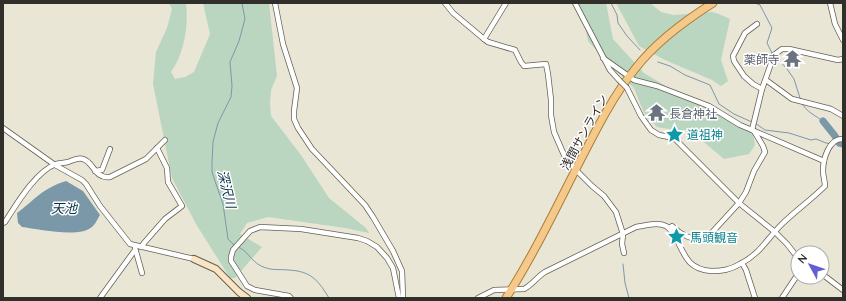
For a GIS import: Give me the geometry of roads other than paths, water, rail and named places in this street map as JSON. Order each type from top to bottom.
[{"type":"main road","name":"浅間サンライン","points":[[506,298],[593,136],[628,77],[643,59],[680,25],[713,3]]},
{"type":"street","points":[[275,3],[282,44],[297,88],[294,120],[312,149],[365,205],[373,217],[393,251],[402,271],[403,298]]},
{"type":"street","points":[[446,3],[453,13],[488,42],[515,50],[524,66],[546,64],[551,94],[551,115],[554,132],[564,155],[576,170],[610,202],[616,212],[623,234],[622,244],[624,253]]},
{"type":"street","points":[[484,39],[506,3]]},
{"type":"street","points":[[575,3],[610,70],[627,88],[641,116],[651,130],[659,135],[674,138],[739,203],[775,232],[790,248]]},
{"type":"street","points":[[830,3],[835,24],[843,40]]},
{"type":"street","points":[[757,24],[745,33],[733,56],[734,61],[744,76],[753,84],[762,89]]},
{"type":"street","points":[[478,298],[494,290],[519,290],[528,288],[545,272],[636,227],[661,225],[669,228],[672,226],[678,232],[696,239],[706,239],[739,203],[746,192],[754,171],[765,152],[760,141],[752,130],[762,89],[774,56],[782,49],[799,50],[838,60],[843,59]]},
{"type":"street","points":[[603,58],[628,77],[709,106],[740,126],[824,161]]},
{"type":"street","points":[[766,80],[792,99],[831,109],[843,116]]},
{"type":"street","points":[[3,128],[86,184],[125,240],[135,248],[142,273]]},
{"type":"street","points":[[669,228],[688,261],[695,267],[702,270],[720,271],[742,263],[763,247],[775,232],[795,212],[825,186],[823,173],[824,161],[832,143],[838,139],[843,139]]},
{"type":"street","points":[[3,223],[17,202],[37,178],[55,164],[80,158],[85,159],[99,174],[105,177],[110,177],[140,163],[165,140]]},
{"type":"street","points":[[141,247],[165,219],[182,206],[168,182],[167,168],[157,148]]},
{"type":"street","points":[[95,171],[102,170],[110,149]]},
{"type":"street","points":[[291,298],[255,290],[247,286],[231,261],[230,257],[233,250],[250,231],[260,227],[301,229],[358,238],[367,241],[377,247],[387,258],[393,268],[399,298]]},
{"type":"street","points":[[100,298],[135,248],[141,247],[194,259],[216,269],[247,298]]},
{"type":"street","points":[[742,263],[746,270],[755,298]]},
{"type":"street","points":[[830,280],[843,290]]},
{"type":"street","points":[[782,298],[791,285]]},
{"type":"water","name":"天池","points":[[66,181],[83,191],[100,215],[93,226],[87,230],[69,233],[22,227],[18,223],[17,213],[50,187]]},
{"type":"waterway","name":"深沢川","points":[[235,246],[228,239],[223,204],[212,172],[212,163],[213,142],[218,123],[231,97],[232,86],[230,62],[239,41],[245,19],[242,3]]},
{"type":"waterway","points":[[611,3],[617,15],[618,23],[627,36],[640,50]]},
{"type":"waterway","points":[[755,3],[760,5],[772,28],[767,43],[772,53]]},
{"type":"waterway","points":[[776,57],[794,79],[800,98]]},
{"type":"waterway","points":[[658,62],[710,85],[719,104],[734,114],[752,122]]},
{"type":"waterway","points":[[802,103],[808,111],[823,121]]},
{"type":"waterway","points":[[823,121],[839,143],[843,144]]},
{"type":"waterway","points":[[755,123],[765,130],[789,133],[831,144]]},
{"type":"waterway","points":[[834,144],[839,143]]},
{"type":"waterway","name":"深沢川","points":[[238,247],[241,248],[254,261],[265,268],[303,272],[317,281],[329,298]]},
{"type":"waterway","points":[[623,264],[625,283],[629,298]]},
{"type":"place","name":"薬師寺","points":[[793,59]]},
{"type":"place","name":"長倉神社","points":[[656,113]]},
{"type":"place","name":"道祖神","points":[[674,134]]},
{"type":"place","name":"馬頭観音","points":[[677,237]]}]
